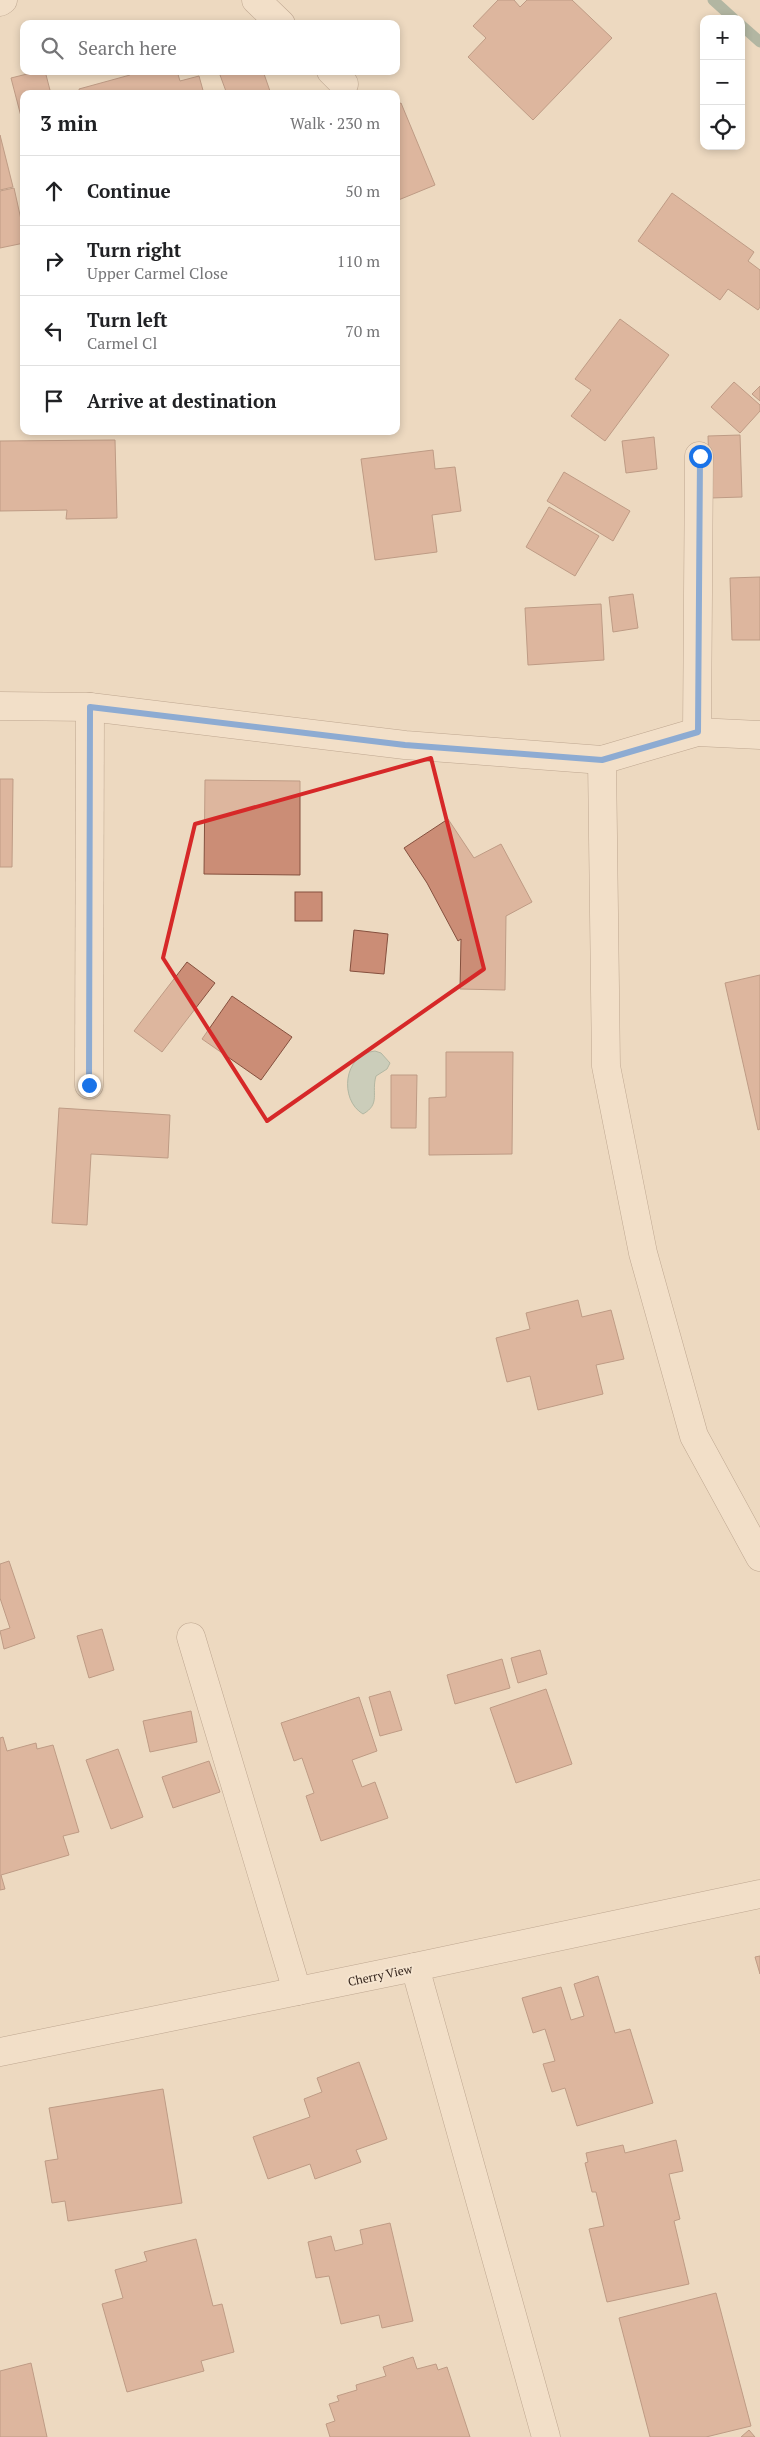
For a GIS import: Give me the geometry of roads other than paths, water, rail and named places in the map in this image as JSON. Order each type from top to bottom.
[{"type":"street","points":[[256,0],[277,20]]},
{"type":"street","points":[[698,732],[700,456]]},
{"type":"street","points":[[0,706],[90,707],[405,745],[602,760],[698,732],[760,735]]},
{"type":"street","points":[[89,1085],[90,707]]},
{"type":"street","points":[[602,760],[606,1066],[643,1253],[694,1436],[760,1558]]},
{"type":"street","points":[[191,1637],[298,1991]]},
{"type":"street","name":"Cherry View","points":[[0,2052],[415,1968],[760,1894]]},
{"type":"street","points":[[415,1968],[546,2437]]},
{"type":"waterway","points":[[713,0],[730,15]]},
{"type":"waterway","points":[[745,29],[760,42]]}]
